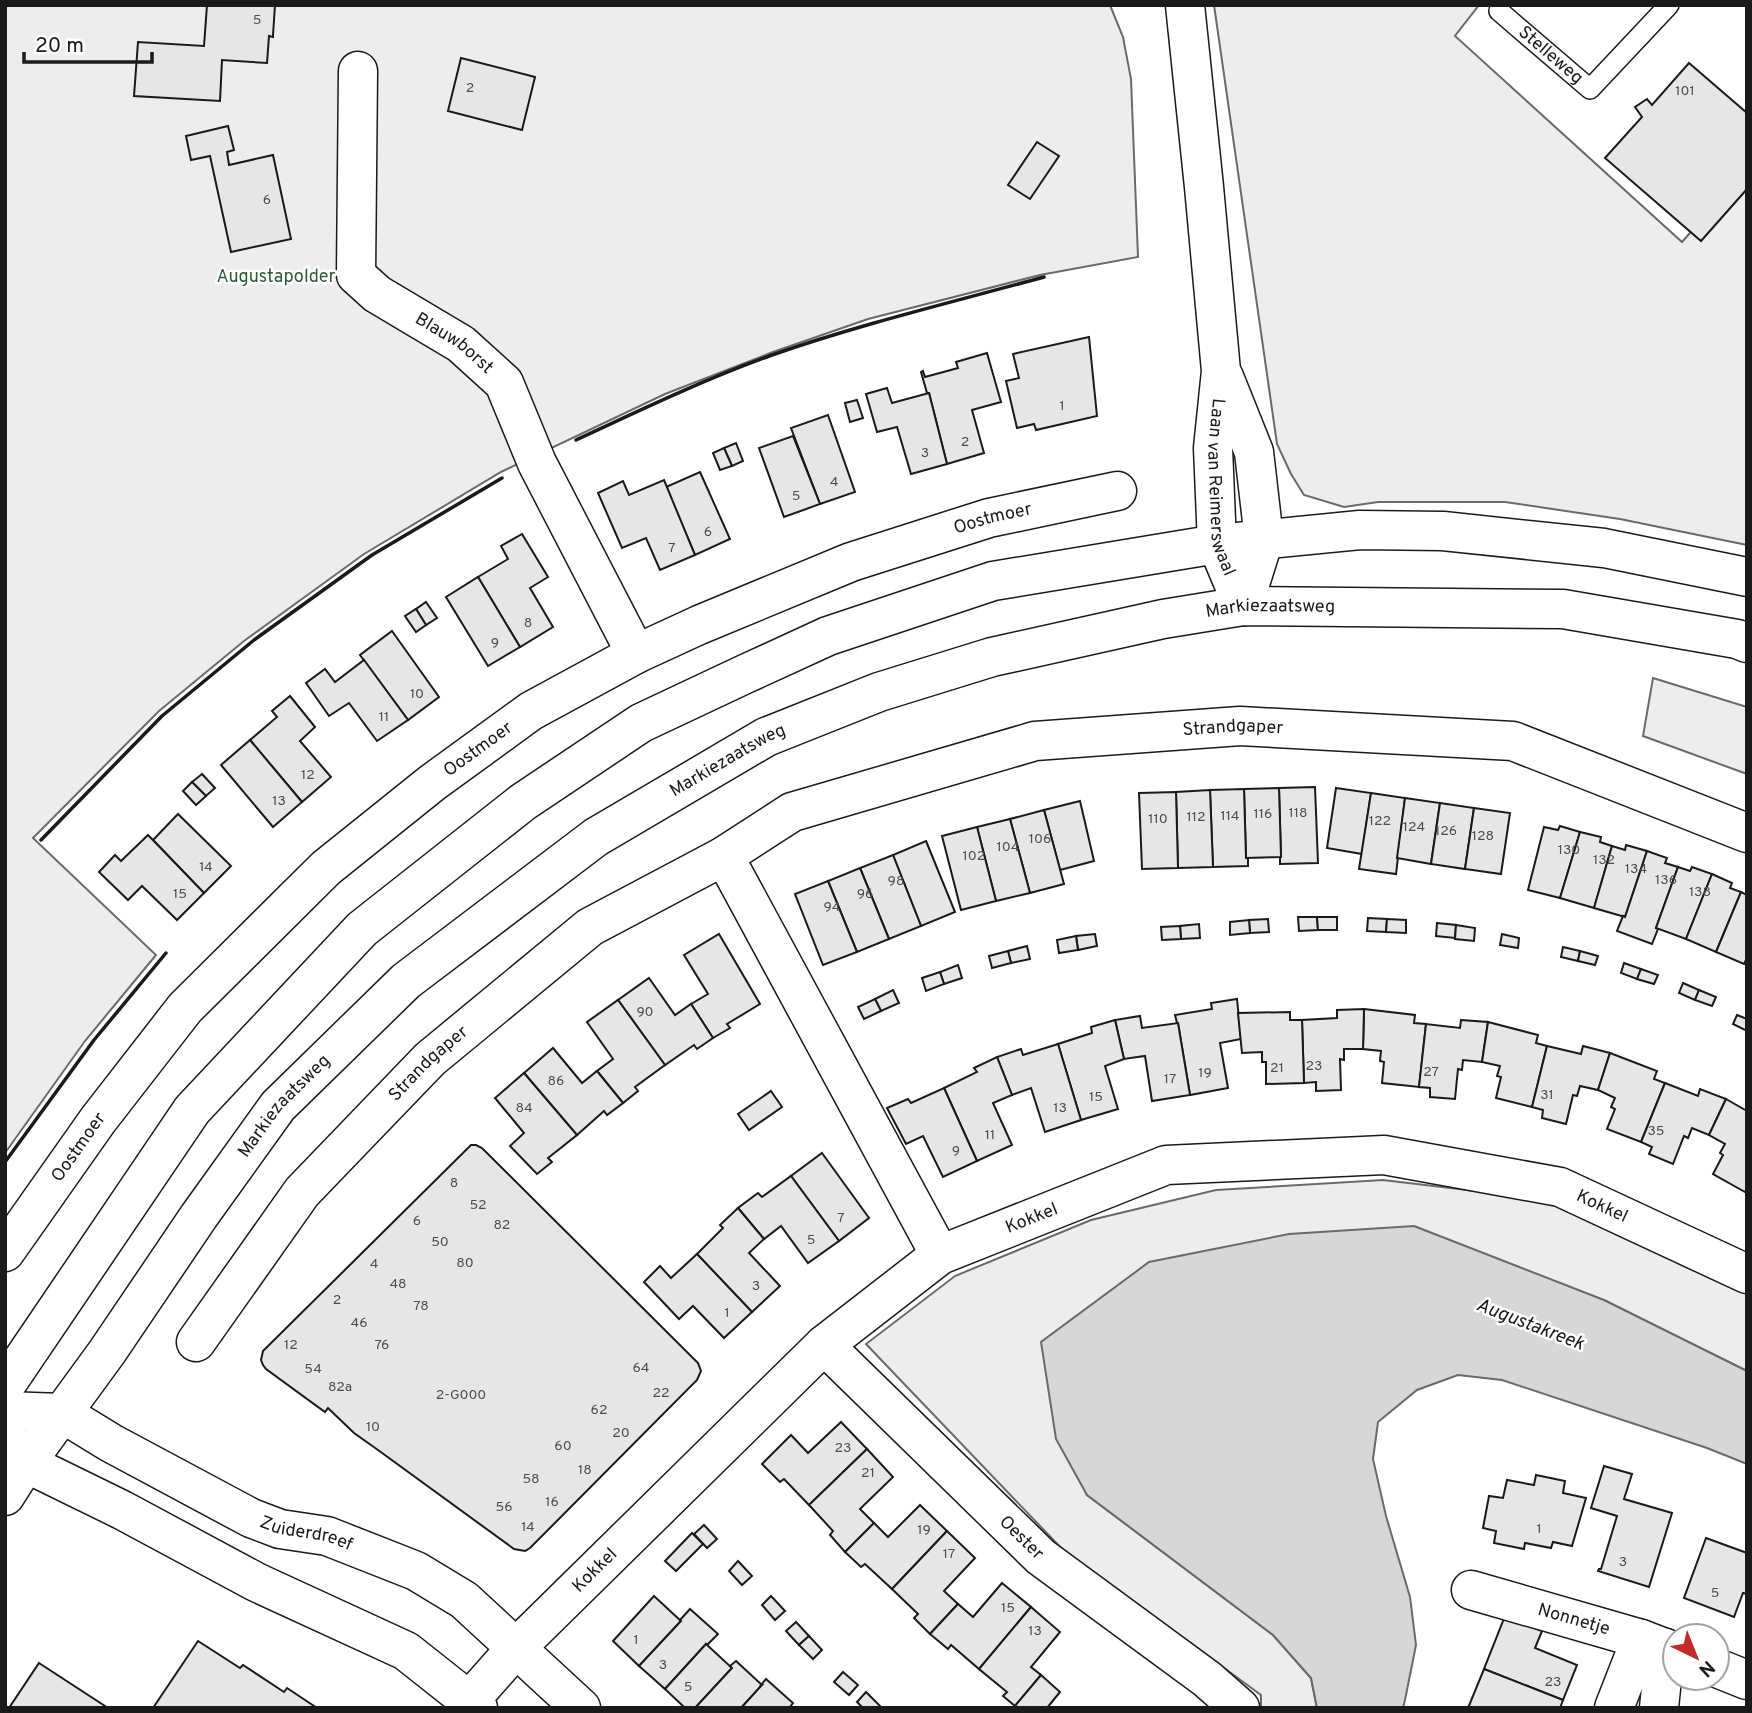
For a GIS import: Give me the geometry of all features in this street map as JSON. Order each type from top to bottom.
[{"type":"street","name":"Laan van Reimerswaal","points":[[1185,5],[1222,371],[1213,448],[1217,544],[1243,606]]},
{"type":"street","name":"Blauwborst","points":[[358,71],[356,275],[377,294],[461,344],[504,383],[537,463],[636,653]]},
{"type":"street","name":"Laan van Reimerswaal","points":[[1222,371],[1254,452],[1264,539],[1243,606]]},
{"type":"street","name":"Oostmoer","points":[[5,1252],[98,1120],[185,1008],[326,868],[432,783],[531,711],[636,653],[851,562],[989,518],[1117,491]]},
{"type":"street","points":[[5,1386],[192,1110],[362,929],[523,802],[641,723],[828,636],[992,581],[1217,544],[1360,530],[1443,531],[1604,548],[1747,577]]},
{"type":"street","name":"Markiezaatsweg","points":[[5,1496],[15,1449],[62,1413],[278,1106],[406,981],[596,838],[766,737],[879,692],[992,657],[1163,619],[1243,606],[1563,609],[1737,639],[1747,643]]},
{"type":"street","name":"Strandgaper","points":[[196,1342],[302,1192],[430,1059],[590,928],[724,856],[792,812],[1035,741],[1240,726],[1513,741],[1747,832]]},
{"type":"street","points":[[724,856],[940,1255]]},
{"type":"street","name":"Kokkel","points":[[474,1704],[516,1648],[824,1345],[940,1255],[1166,1165],[1384,1155],[1560,1187],[1747,1274]]},
{"type":"street","name":"Oester","points":[[824,1345],[1041,1557],[1207,1679],[1240,1708]]},
{"type":"street","points":[[5,1412],[62,1413]]},
{"type":"street","name":"Zuiderdreef","points":[[62,1413],[111,1443],[251,1518],[280,1529],[327,1536],[416,1571],[464,1600],[581,1708]]},
{"type":"street","points":[[15,1449],[256,1582],[406,1651],[474,1704]]},
{"type":"street","name":"Nonnetje","points":[[1471,1590],[1660,1646]]},
{"type":"street","points":[[1614,1708],[1660,1646]]},
{"type":"street","points":[[1659,1708],[1660,1646]]},
{"type":"lane","name":"Stelleweg","points":[[1499,11],[1590,89],[1660,8]]},
{"type":"green space","name":"Augustapolder","points":[[5,5],[1110,5],[1123,37],[1131,79],[1138,257],[1040,275],[868,319],[665,394],[501,472],[364,554],[244,641],[159,711],[33,838],[156,955],[85,1041],[5,1153]]},
{"type":"green space","points":[[1214,5],[1479,5],[1455,36],[1682,242],[1747,168],[1747,545],[1620,519],[1505,502],[1378,502],[1344,507],[1304,495],[1277,444]]},
{"type":"green space","points":[[1653,678],[1747,707],[1747,774],[1643,736]]},
{"type":"green space","points":[[1383,1180],[1552,1200],[1747,1288],[1747,1371],[1604,1300],[1087,1495],[1273,1635],[1311,1678],[1317,1708],[1261,1708],[1261,1695],[1063,1550],[866,1344],[955,1276],[1091,1220],[1216,1190]]},
{"type":"water","name":"Augustakreek","points":[[1414,1226],[1604,1300],[1747,1371],[1747,1464],[1707,1448],[1502,1380],[1458,1375],[1417,1390],[1378,1422],[1373,1459],[1386,1516],[1410,1597],[1416,1645],[1403,1708],[1317,1708],[1311,1678],[1273,1635],[1087,1495],[1056,1439],[1041,1342],[1149,1262],[1289,1234]]},
{"type":"building","points":[[207,5],[275,5],[273,37],[269,36],[267,63],[222,60],[220,101],[134,96],[138,42],[204,46]]},
{"type":"building","points":[[461,58],[535,77],[522,130],[448,111]]},
{"type":"building","points":[[1689,63],[1747,113],[1747,189],[1701,241],[1605,158],[1642,117],[1635,107],[1647,99],[1652,105]]},
{"type":"building","points":[[228,126],[234,150],[227,152],[229,165],[273,155],[291,239],[231,252],[210,156],[191,160],[186,136]]},
{"type":"building","points":[[1037,142],[1059,156],[1030,199],[1008,185]]},
{"type":"building","points":[[1089,337],[1097,416],[1036,430],[1034,424],[1017,428],[1006,381],[1019,378],[1013,354]]},
{"type":"building","points":[[987,353],[1001,402],[972,410],[984,453],[947,464],[921,372],[923,371],[925,377],[958,368],[956,362]]},
{"type":"building","points":[[887,388],[892,403],[929,393],[947,464],[911,474],[897,427],[877,432],[866,394]]},
{"type":"building","points":[[857,400],[863,418],[850,422],[845,403]]},
{"type":"building","points":[[828,415],[855,492],[820,504],[791,428]]},
{"type":"building","points":[[793,436],[820,504],[784,517],[759,448]]},
{"type":"building","points":[[736,443],[743,461],[732,466],[724,448]]},
{"type":"building","points":[[724,448],[732,466],[720,470],[713,453]]},
{"type":"building","points":[[700,472],[730,539],[695,555],[666,487]]},
{"type":"building","points":[[664,480],[695,555],[660,570],[646,538],[622,548],[598,493],[623,481],[629,495]]},
{"type":"building","points":[[522,534],[548,577],[530,588],[553,627],[520,647],[478,577],[508,559],[501,546]]},
{"type":"building","points":[[478,577],[520,647],[488,666],[446,597]]},
{"type":"building","points":[[426,602],[437,618],[426,625],[416,609]]},
{"type":"building","points":[[416,609],[426,625],[416,632],[405,616]]},
{"type":"building","points":[[392,631],[439,697],[408,720],[360,655]]},
{"type":"building","points":[[364,660],[408,720],[377,741],[349,703],[329,716],[306,683],[325,669],[335,682]]},
{"type":"building","points":[[290,696],[315,727],[300,741],[331,777],[302,802],[250,740],[277,717],[272,711]]},
{"type":"building","points":[[250,740],[302,802],[273,827],[221,765]]},
{"type":"building","points":[[202,774],[215,788],[206,796],[192,782]]},
{"type":"building","points":[[192,782],[206,796],[196,805],[183,791]]},
{"type":"building","points":[[1315,787],[1318,863],[1280,864],[1279,788]]},
{"type":"building","points":[[1279,788],[1281,857],[1246,858],[1244,789]]},
{"type":"building","points":[[1336,788],[1371,793],[1362,854],[1327,848]]},
{"type":"building","points":[[1244,789],[1248,866],[1213,867],[1210,790]]},
{"type":"building","points":[[1210,790],[1213,867],[1178,868],[1176,792]]},
{"type":"building","points":[[1176,792],[1178,868],[1142,869],[1139,793]]},
{"type":"building","points":[[1371,793],[1405,798],[1396,874],[1359,869]]},
{"type":"building","points":[[1405,798],[1440,803],[1431,864],[1397,858]]},
{"type":"building","points":[[1080,801],[1094,861],[1060,870],[1044,810]]},
{"type":"building","points":[[1440,803],[1474,808],[1465,869],[1431,864]]},
{"type":"building","points":[[1474,808],[1510,813],[1501,874],[1465,869]]},
{"type":"building","points":[[1044,810],[1064,884],[1030,893],[1010,819]]},
{"type":"building","points":[[178,814],[231,866],[204,893],[153,840]]},
{"type":"building","points":[[1010,819],[1030,893],[996,901],[977,827]]},
{"type":"building","points":[[1560,826],[1580,832],[1560,898],[1528,890],[1544,827],[1558,830]]},
{"type":"building","points":[[977,827],[996,901],[961,910],[942,836]]},
{"type":"building","points":[[1580,832],[1601,837],[1600,842],[1612,846],[1594,908],[1560,898]]},
{"type":"building","points":[[148,835],[204,893],[177,920],[142,886],[128,900],[99,872],[115,855],[121,861]]},
{"type":"building","points":[[926,841],[955,912],[921,926],[893,855]]},
{"type":"building","points":[[1626,845],[1647,851],[1625,917],[1594,908],[1612,846],[1625,850]]},
{"type":"building","points":[[1647,851],[1667,858],[1665,863],[1678,867],[1652,944],[1617,931],[1623,916],[1625,917]]},
{"type":"building","points":[[893,855],[921,926],[889,939],[860,868]]},
{"type":"building","points":[[1678,867],[1690,871],[1692,867],[1712,874],[1686,939],[1656,928]]},
{"type":"building","points":[[860,868],[889,939],[857,952],[828,881]]},
{"type":"building","points":[[1712,874],[1732,883],[1730,888],[1741,892],[1716,952],[1686,939]]},
{"type":"building","points":[[828,881],[857,952],[823,965],[795,894]]},
{"type":"building","points":[[1741,892],[1747,895],[1747,958],[1744,964],[1716,952]]},
{"type":"building","points":[[1298,917],[1317,917],[1318,930],[1299,931]]},
{"type":"building","points":[[1317,917],[1337,917],[1337,930],[1318,930]]},
{"type":"building","points":[[1368,918],[1387,919],[1386,932],[1367,931]]},
{"type":"building","points":[[1268,919],[1269,932],[1250,933],[1249,920]]},
{"type":"building","points":[[1387,919],[1406,920],[1406,933],[1386,932]]},
{"type":"building","points":[[1249,920],[1250,933],[1230,935],[1230,922]]},
{"type":"building","points":[[1437,923],[1456,925],[1455,938],[1436,936]]},
{"type":"building","points":[[1199,924],[1200,938],[1181,939],[1180,926]]},
{"type":"building","points":[[1456,925],[1475,928],[1474,941],[1455,939]]},
{"type":"building","points":[[1180,926],[1181,939],[1162,940],[1161,927]]},
{"type":"building","points":[[719,934],[760,1004],[727,1024],[730,1028],[713,1038],[691,1004],[708,994],[684,955]]},
{"type":"building","points":[[1095,934],[1097,946],[1078,950],[1076,936]]},
{"type":"building","points":[[1502,934],[1519,938],[1518,948],[1500,945]]},
{"type":"building","points":[[1076,936],[1078,950],[1059,953],[1057,940]]},
{"type":"building","points":[[1027,946],[1030,959],[1011,963],[1008,951]]},
{"type":"building","points":[[1563,947],[1580,951],[1578,961],[1561,957]]},
{"type":"building","points":[[1008,951],[1011,963],[992,968],[989,956]]},
{"type":"building","points":[[1580,951],[1598,956],[1595,965],[1578,961]]},
{"type":"building","points":[[1624,963],[1641,969],[1637,979],[1621,973]]},
{"type":"building","points":[[958,965],[962,978],[944,984],[940,972]]},
{"type":"building","points":[[1641,969],[1658,975],[1654,984],[1637,979]]},
{"type":"building","points":[[940,972],[944,984],[926,991],[922,978]]},
{"type":"building","points":[[649,978],[675,1015],[691,1004],[713,1038],[697,1049],[694,1045],[665,1065],[618,1000]]},
{"type":"building","points":[[1683,983],[1699,990],[1695,1000],[1679,993]]},
{"type":"building","points":[[893,990],[899,1003],[881,1011],[875,999]]},
{"type":"building","points":[[1699,990],[1716,997],[1712,1006],[1695,1000]]},
{"type":"building","points":[[875,999],[881,1011],[864,1019],[858,1007]]},
{"type":"building","points":[[1237,999],[1241,1039],[1220,1043],[1228,1088],[1190,1095],[1175,1015],[1212,1009],[1211,1003]]},
{"type":"building","points":[[618,1000],[665,1065],[635,1087],[638,1091],[623,1103],[597,1071],[613,1059],[587,1022]]},
{"type":"building","points":[[1364,1009],[1415,1015],[1414,1023],[1426,1024],[1419,1087],[1382,1083],[1384,1062],[1380,1061],[1381,1051],[1363,1049]]},
{"type":"building","points":[[1364,1009],[1363,1049],[1344,1049],[1344,1060],[1340,1059],[1341,1090],[1316,1091],[1316,1082],[1304,1083],[1302,1020],[1337,1018],[1337,1010]]},
{"type":"building","points":[[1290,1012],[1290,1020],[1302,1020],[1304,1083],[1266,1084],[1266,1062],[1262,1062],[1262,1052],[1242,1053],[1238,1013]]},
{"type":"building","points":[[1737,1015],[1747,1019],[1747,1031],[1733,1024]]},
{"type":"building","points":[[1140,1016],[1142,1028],[1178,1023],[1190,1095],[1152,1101],[1145,1056],[1124,1059],[1115,1020]]},
{"type":"building","points":[[1115,1020],[1124,1059],[1105,1066],[1118,1109],[1081,1120],[1058,1044],[1092,1033],[1091,1027]]},
{"type":"building","points":[[1461,1020],[1488,1022],[1482,1062],[1463,1060],[1462,1070],[1458,1069],[1455,1099],[1430,1097],[1430,1088],[1419,1087],[1426,1024],[1460,1028]]},
{"type":"building","points":[[1488,1022],[1538,1035],[1536,1043],[1547,1046],[1532,1107],[1496,1098],[1501,1077],[1497,1076],[1500,1066],[1482,1062]]},
{"type":"building","points":[[1058,1044],[1081,1120],[1045,1132],[1031,1088],[1012,1095],[997,1057],[1021,1049],[1023,1055]]},
{"type":"building","points":[[1547,1046],[1581,1054],[1583,1046],[1610,1053],[1598,1090],[1580,1086],[1577,1096],[1573,1095],[1566,1124],[1542,1118],[1543,1110],[1532,1107]]},
{"type":"building","points":[[553,1048],[582,1083],[597,1071],[623,1103],[607,1115],[604,1111],[577,1135],[524,1073]]},
{"type":"building","points":[[1610,1053],[1657,1071],[1654,1079],[1665,1083],[1641,1142],[1607,1129],[1615,1109],[1611,1107],[1615,1098],[1598,1090]]},
{"type":"building","points":[[997,1057],[1012,1095],[993,1103],[1012,1145],[977,1161],[944,1088],[977,1072],[974,1068]]},
{"type":"building","points":[[524,1073],[577,1135],[548,1158],[552,1162],[537,1174],[510,1146],[524,1133],[495,1098]]},
{"type":"building","points":[[1665,1083],[1698,1096],[1700,1089],[1726,1099],[1709,1135],[1692,1128],[1688,1138],[1684,1136],[1673,1164],[1649,1154],[1652,1147],[1641,1142]]},
{"type":"building","points":[[944,1088],[977,1161],[943,1177],[923,1136],[906,1144],[887,1108],[908,1099],[911,1103]]},
{"type":"building","points":[[771,1091],[782,1107],[749,1130],[738,1114]]},
{"type":"building","points":[[1726,1099],[1747,1111],[1745,1192],[1713,1174],[1723,1155],[1720,1153],[1725,1144],[1709,1135]]},
{"type":"building","points":[[471,1145],[482,1148],[698,1363],[701,1371],[697,1380],[525,1551],[514,1549],[354,1433],[328,1408],[325,1412],[266,1369],[261,1360],[263,1351]]},
{"type":"building","points":[[822,1153],[869,1218],[839,1241],[791,1176]]},
{"type":"building","points":[[791,1176],[839,1241],[808,1263],[781,1226],[764,1239],[738,1208],[758,1193],[762,1197]]},
{"type":"building","points":[[738,1208],[764,1239],[749,1253],[780,1286],[752,1312],[697,1254],[723,1228],[720,1225]]},
{"type":"building","points":[[697,1254],[752,1312],[724,1338],[693,1306],[679,1319],[644,1282],[660,1266],[671,1278]]},
{"type":"building","points":[[841,1422],[867,1449],[809,1505],[784,1479],[780,1482],[762,1464],[791,1435],[808,1453]]},
{"type":"building","points":[[867,1449],[893,1477],[860,1509],[874,1523],[845,1552],[830,1535],[833,1531],[809,1505]]},
{"type":"building","points":[[1604,1466],[1632,1474],[1624,1499],[1672,1513],[1649,1587],[1598,1571],[1601,1569],[1617,1516],[1591,1508]]},
{"type":"building","points":[[1536,1475],[1565,1481],[1563,1493],[1586,1498],[1572,1546],[1553,1542],[1551,1548],[1525,1543],[1524,1549],[1494,1543],[1496,1531],[1483,1528],[1489,1496],[1503,1498],[1507,1480],[1534,1485]]},
{"type":"building","points":[[920,1505],[947,1531],[892,1589],[865,1564],[861,1567],[845,1552],[874,1523],[888,1537]]},
{"type":"building","points":[[704,1525],[717,1539],[707,1548],[694,1534]]},
{"type":"building","points":[[947,1531],[975,1558],[944,1591],[958,1604],[930,1634],[914,1618],[918,1614],[892,1589]]},
{"type":"building","points":[[692,1533],[703,1544],[676,1571],[665,1561]]},
{"type":"building","points":[[1706,1538],[1747,1553],[1747,1594],[1743,1593],[1734,1617],[1684,1598]]},
{"type":"building","points":[[738,1561],[752,1576],[742,1585],[729,1571]]},
{"type":"building","points":[[1002,1583],[1031,1607],[979,1669],[951,1645],[948,1649],[930,1634],[958,1604],[973,1617]]},
{"type":"building","points":[[654,1596],[681,1621],[639,1666],[613,1641]]},
{"type":"building","points":[[771,1596],[785,1611],[775,1620],[762,1605]]},
{"type":"building","points":[[1031,1607],[1060,1632],[1031,1667],[1041,1675],[1015,1706],[1003,1696],[1007,1692],[979,1669]]},
{"type":"building","points":[[690,1609],[718,1634],[665,1689],[639,1666]]},
{"type":"building","points":[[1505,1616],[1542,1631],[1535,1648],[1577,1665],[1563,1700],[1484,1669]]},
{"type":"building","points":[[796,1622],[809,1636],[799,1645],[786,1631]]},
{"type":"building","points":[[809,1636],[822,1650],[813,1659],[799,1645]]},
{"type":"building","points":[[198,1641],[240,1668],[243,1665],[284,1692],[287,1688],[317,1708],[153,1708]]},
{"type":"building","points":[[706,1644],[732,1668],[695,1708],[685,1708],[665,1689]]},
{"type":"building","points":[[736,1661],[762,1685],[741,1708],[695,1708],[732,1668],[730,1666]]},
{"type":"building","points":[[39,1663],[108,1708],[9,1708]]},
{"type":"building","points":[[1484,1669],[1563,1700],[1560,1708],[1468,1708]]},
{"type":"building","points":[[843,1672],[858,1685],[849,1695],[834,1682]]},
{"type":"building","points":[[1041,1675],[1060,1692],[1047,1708],[1017,1708],[1015,1706]]},
{"type":"building","points":[[766,1679],[793,1703],[789,1708],[741,1708],[762,1685]]},
{"type":"building","points":[[866,1692],[879,1708],[863,1708],[857,1702]]},
{"type":"wall","points":[[576,440],[648,406],[772,355],[873,323],[1044,277]]},
{"type":"wall","points":[[41,840],[162,716],[254,640],[372,555],[502,478]]},
{"type":"wall","points":[[5,1162],[94,1040],[166,953]]}]
